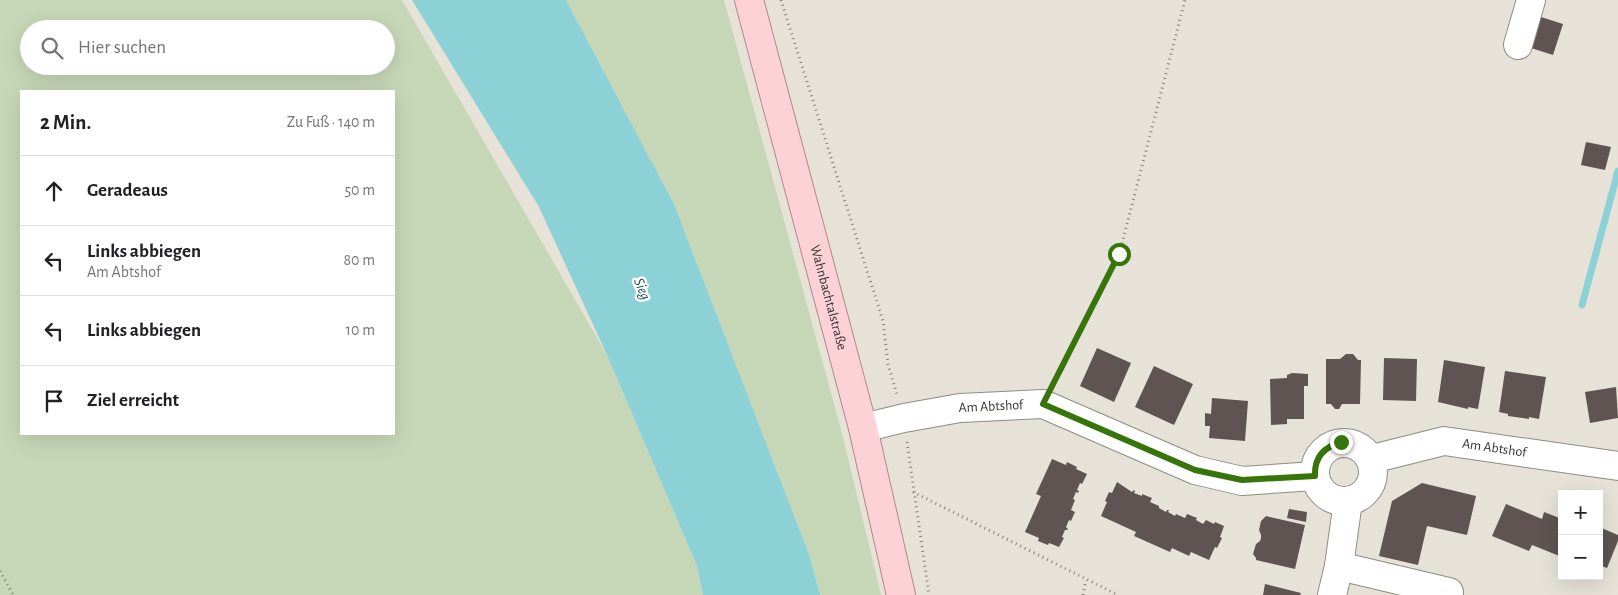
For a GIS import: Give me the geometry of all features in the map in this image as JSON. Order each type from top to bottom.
[{"type":"main road","name":"Wahnbachtalstraße","points":[[749,0],[863,428],[901,595]]},
{"type":"street","points":[[1518,45],[1531,0]]},
{"type":"street","name":"Am Abtshof","points":[[863,428],[904,418],[960,408],[1043,404],[1195,470],[1242,480],[1315,476]]},
{"type":"street","points":[[1341,442],[1352,443],[1362,448],[1372,459],[1374,473],[1372,483],[1366,492],[1358,498],[1348,501],[1333,499],[1324,494],[1318,486],[1315,476],[1317,460],[1323,451],[1331,445],[1341,442]]},
{"type":"street","name":"Am Abtshof","points":[[1372,459],[1444,442],[1618,466]]},
{"type":"street","points":[[1332,595],[1339,566],[1348,501]]},
{"type":"street","points":[[1339,566],[1449,592]]},
{"type":"path","points":[[781,0],[883,322],[888,364],[904,418],[929,595]]},
{"type":"path","points":[[1043,404],[1119,254],[1185,0]]},
{"type":"path","points":[[913,492],[1118,595]]},
{"type":"path","points":[[0,571],[12,595]]},
{"type":"path","points":[[1083,595],[1086,580]]},
{"type":"green space","points":[[0,0],[402,0],[607,355],[697,566],[703,595],[0,595]]},
{"type":"green space","points":[[566,0],[724,0],[843,437],[881,595],[820,595],[810,557],[674,204]]},
{"type":"water","name":"Sieg","points":[[412,0],[566,0],[674,204],[810,557],[820,595],[703,595],[697,566],[607,355],[539,207]]},
{"type":"building","points":[[1541,17],[1563,24],[1553,55],[1531,48]]},
{"type":"building","points":[[1586,142],[1611,147],[1605,170],[1581,165]]},
{"type":"building","points":[[1097,348],[1131,363],[1114,402],[1080,386]]},
{"type":"building","points":[[1346,354],[1353,354],[1358,360],[1361,360],[1360,404],[1342,404],[1339,409],[1335,409],[1331,404],[1326,404],[1326,359],[1340,359]]},
{"type":"building","points":[[1384,358],[1417,359],[1416,401],[1383,400]]},
{"type":"building","points":[[1444,360],[1485,367],[1478,409],[1468,407],[1468,409],[1438,402]]},
{"type":"building","points":[[1154,366],[1193,384],[1174,425],[1135,407]]},
{"type":"building","points":[[1505,371],[1546,377],[1539,419],[1508,416],[1508,414],[1499,412]]},
{"type":"building","points":[[1292,373],[1308,374],[1308,386],[1304,386],[1304,419],[1287,419],[1287,424],[1271,425],[1270,379],[1287,378],[1287,375]]},
{"type":"building","points":[[1616,387],[1618,418],[1590,423],[1585,392]]},
{"type":"building","points":[[1212,398],[1248,401],[1245,441],[1209,438],[1210,426],[1205,426],[1205,413],[1211,414]]},
{"type":"building","points":[[1052,459],[1066,465],[1067,462],[1087,474],[1082,484],[1080,483],[1077,490],[1079,491],[1078,493],[1076,492],[1073,499],[1075,500],[1071,510],[1075,512],[1071,521],[1069,520],[1066,527],[1068,529],[1065,530],[1062,537],[1064,538],[1059,547],[1038,541],[1039,538],[1025,532],[1041,496],[1036,494]]},
{"type":"building","points":[[1117,482],[1132,492],[1134,490],[1134,493],[1152,498],[1150,502],[1166,512],[1169,510],[1168,512],[1175,516],[1176,514],[1185,518],[1187,514],[1197,518],[1196,520],[1203,524],[1206,520],[1224,526],[1220,537],[1222,538],[1209,560],[1191,552],[1189,556],[1172,548],[1170,552],[1134,536],[1136,532],[1101,516],[1109,492],[1112,493]]},
{"type":"building","points":[[1422,483],[1476,496],[1467,535],[1427,526],[1418,565],[1379,556],[1392,501]]},
{"type":"building","points":[[1506,504],[1542,519],[1544,512],[1558,517],[1558,555],[1532,545],[1529,551],[1492,536]]},
{"type":"building","points":[[1289,509],[1307,512],[1306,522],[1287,518]]},
{"type":"building","points":[[1266,516],[1305,525],[1295,569],[1256,560],[1253,554],[1256,544],[1261,538],[1259,530],[1261,521]]},
{"type":"building","points":[[1603,529],[1618,535],[1618,541],[1607,568],[1603,566]]},
{"type":"building","points":[[1265,584],[1301,593],[1300,595],[1263,595]]},
{"type":"waterway","points":[[1582,305],[1618,171]]},
{"type":"route","points":[[1119,254],[1043,404],[1195,470],[1242,480],[1315,476],[1317,460],[1323,451],[1331,445],[1341,442]]}]
